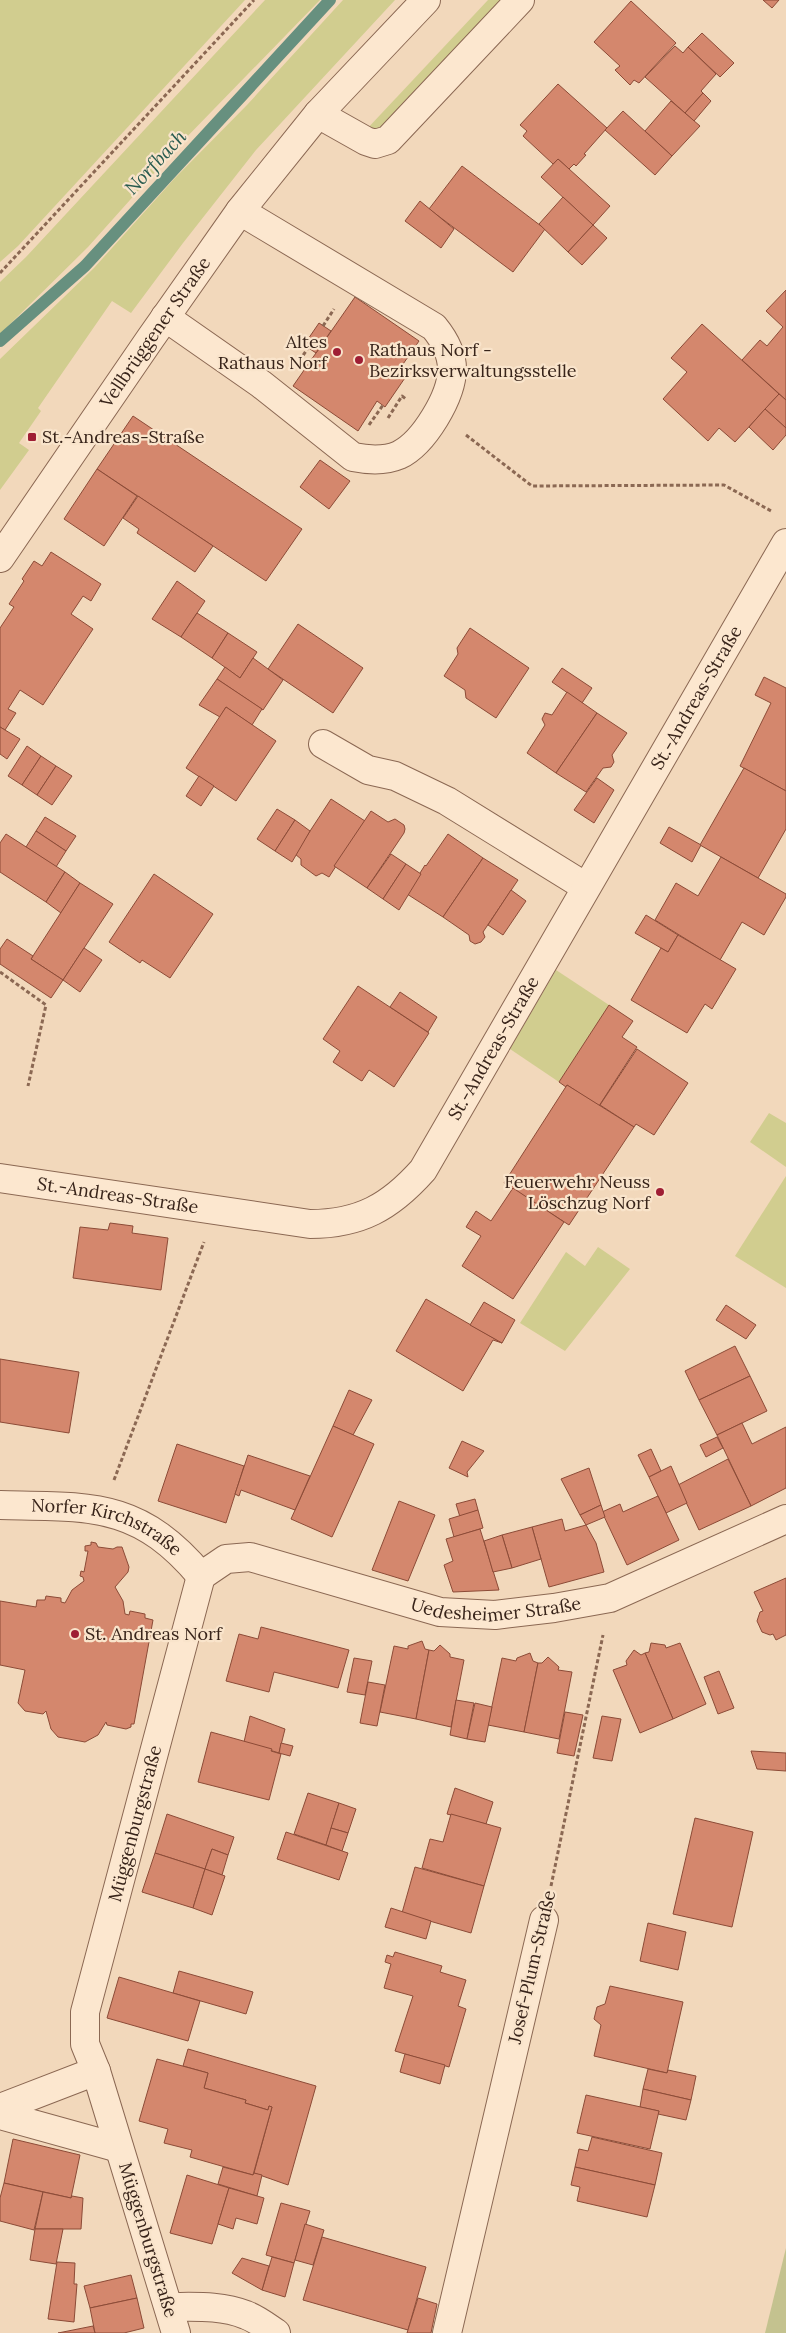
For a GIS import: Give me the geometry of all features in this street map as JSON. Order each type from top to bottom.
[{"type":"street","name":"Vellbrüggener Straße","points":[[0,558],[240,211],[318,114],[426,0]]},
{"type":"street","points":[[318,114],[374,144],[388,140],[520,0]]},
{"type":"street","points":[[165,317],[261,384],[353,457],[368,460],[400,454],[415,444],[437,414],[450,382],[452,367],[448,350],[442,337],[434,327],[240,211]]},
{"type":"street","name":"St.-Andreas-Straße","points":[[0,1178],[310,1224],[332,1224],[369,1214],[405,1190],[423,1170],[786,543]]},
{"type":"street","points":[[323,744],[368,770],[395,776],[447,800],[586,887]]},
{"type":"street","name":"Norfer Kirchstraße","points":[[0,1505],[63,1506],[102,1510],[131,1518],[155,1532],[182,1554],[201,1576]]},
{"type":"street","name":"Uedesheimer Straße","points":[[201,1576],[226,1560],[250,1557],[440,1612],[495,1614],[554,1608],[610,1598],[786,1519]]},
{"type":"street","name":"Müggenburgstraße","points":[[176,2333],[96,2072],[85,2044],[86,2012],[201,1576]]},
{"type":"street","name":"Josef-Plum-Straße","points":[[448,2333],[544,1920]]},
{"type":"street","points":[[0,2108],[96,2072]]},
{"type":"street","name":"Müggenburgstraße","points":[[0,2115],[119,2148]]},
{"type":"street","points":[[169,2307],[208,2306],[228,2309],[247,2315],[276,2333]]},
{"type":"path","points":[[0,273],[254,0]]},
{"type":"path","points":[[437,414],[532,486],[724,485],[778,515]]},
{"type":"path","points":[[0,972],[46,1004],[28,1086]]},
{"type":"path","points":[[102,1510],[217,1209]]},
{"type":"path","name":"Josef-Plum-Straße","points":[[544,1920],[610,1598]]},
{"type":"shaded area","points":[[0,0],[245,0],[18,246],[0,262]]},
{"type":"shaded area","points":[[265,0],[320,0],[180,144],[88,247],[0,334],[0,282],[26,257]]},
{"type":"shaded area","points":[[343,0],[395,0],[256,150],[131,313],[112,301],[38,408],[41,411],[19,443],[29,450],[0,490],[0,359],[94,268],[174,179],[247,105]]},
{"type":"shaded area","points":[[488,0],[503,0],[380,131],[366,130]]},
{"type":"shaded area","points":[[556,970],[609,1005],[559,1082],[510,1049]]},
{"type":"shaded area","points":[[769,1113],[786,1123],[786,1167],[750,1142]]},
{"type":"shaded area","points":[[786,1176],[786,1288],[735,1256]]},
{"type":"shaded area","points":[[598,1247],[630,1269],[565,1351],[520,1323],[566,1252],[585,1266]]},
{"type":"shaded area","points":[[786,2248],[786,2333],[765,2333]]},
{"type":"building","points":[[763,0],[779,0],[772,8]]},
{"type":"building","points":[[631,1],[676,43],[639,83],[634,80],[630,85],[615,70],[620,66],[594,42]]},
{"type":"building","points":[[702,33],[734,63],[720,77],[688,47]]},
{"type":"building","points":[[675,46],[683,53],[688,47],[716,74],[701,91],[703,93],[685,113],[645,77]]},
{"type":"building","points":[[558,84],[607,128],[576,166],[574,164],[569,169],[558,159],[553,164],[523,136],[527,131],[520,125]]},
{"type":"building","points":[[703,93],[711,101],[694,121],[685,113]]},
{"type":"building","points":[[671,101],[700,126],[672,156],[645,131]]},
{"type":"building","points":[[623,111],[672,156],[655,175],[605,130]]},
{"type":"building","points":[[558,159],[610,206],[593,225],[541,177]]},
{"type":"building","points":[[462,166],[545,229],[513,272],[429,209]]},
{"type":"building","points":[[563,197],[593,225],[568,252],[539,224]]},
{"type":"building","points":[[420,201],[454,229],[441,248],[405,221]]},
{"type":"building","points":[[593,225],[607,238],[582,265],[568,252]]},
{"type":"building","points":[[786,290],[786,400],[742,360],[760,340],[767,346],[783,327],[766,311]]},
{"type":"building","name":"Rathaus Norf - Bezirksverwaltungsstelle","points":[[355,297],[419,341],[401,367],[409,372],[385,407],[377,401],[358,431],[293,386]]},
{"type":"building","points":[[319,323],[331,331],[316,353],[304,345]]},
{"type":"building","points":[[702,324],[779,394],[735,442],[719,428],[708,441],[663,399],[687,372],[671,358]]},
{"type":"building","points":[[779,394],[786,400],[786,428],[765,409]]},
{"type":"building","points":[[765,409],[786,428],[786,435],[773,450],[749,427]]},
{"type":"building","points":[[133,416],[302,529],[266,581],[97,469]]},
{"type":"building","points":[[320,460],[350,481],[329,509],[300,487]]},
{"type":"building","points":[[97,469],[137,496],[104,546],[64,519]]},
{"type":"building","points":[[138,496],[213,546],[195,572],[137,533],[139,529],[123,518]]},
{"type":"building","points":[[51,552],[101,584],[91,601],[83,596],[71,614],[93,629],[43,705],[20,690],[8,709],[16,713],[5,730],[0,727],[0,628],[14,607],[9,604],[34,561],[42,566]]},
{"type":"building","points":[[177,581],[205,601],[181,637],[152,619]]},
{"type":"building","points":[[197,613],[228,633],[212,658],[181,637]]},
{"type":"building","points":[[298,624],[363,668],[333,713],[268,669]]},
{"type":"building","points":[[470,628],[529,668],[496,718],[466,698],[465,690],[444,676],[458,654],[457,648]]},
{"type":"building","points":[[228,633],[257,652],[240,678],[212,658]]},
{"type":"building","points":[[253,658],[283,680],[263,710],[217,679],[225,667],[240,678]]},
{"type":"building","points":[[562,668],[592,688],[582,703],[552,682]]},
{"type":"building","points":[[764,677],[786,688],[786,791],[740,766],[771,703],[755,695]]},
{"type":"building","points":[[217,679],[262,709],[252,725],[226,707],[220,717],[199,705]]},
{"type":"building","points":[[567,692],[597,713],[556,773],[527,753],[545,725],[542,719],[545,713],[552,715]]},
{"type":"building","points":[[226,707],[276,741],[236,801],[186,768]]},
{"type":"building","points":[[597,713],[627,733],[612,755],[614,762],[611,767],[603,768],[586,792],[556,773]]},
{"type":"building","points":[[0,727],[20,739],[7,759],[0,754]]},
{"type":"building","points":[[27,746],[41,756],[22,785],[8,776]]},
{"type":"building","points":[[41,756],[56,766],[37,795],[22,785]]},
{"type":"building","points":[[56,766],[72,776],[52,805],[37,795]]},
{"type":"building","points":[[744,768],[786,791],[786,829],[758,878],[700,845]]},
{"type":"building","points":[[199,776],[214,786],[201,806],[186,796]]},
{"type":"building","points":[[597,778],[614,790],[594,823],[574,810]]},
{"type":"building","points":[[331,799],[365,821],[329,877],[322,873],[316,876],[301,865],[301,859],[295,854]]},
{"type":"building","points":[[277,809],[295,820],[275,851],[257,839]]},
{"type":"building","points":[[371,811],[388,822],[395,819],[404,825],[405,829],[367,888],[334,866]]},
{"type":"building","points":[[45,817],[76,836],[66,851],[36,831]]},
{"type":"building","points":[[295,820],[310,831],[292,862],[275,851]]},
{"type":"building","points":[[669,827],[701,845],[692,862],[660,843]]},
{"type":"building","points":[[36,831],[66,851],[56,867],[26,847]]},
{"type":"building","points":[[6,834],[65,872],[46,902],[0,872],[0,843]]},
{"type":"building","points":[[448,834],[483,858],[443,917],[407,894]]},
{"type":"building","points":[[391,854],[406,864],[383,899],[367,888]]},
{"type":"building","points":[[721,857],[786,894],[786,897],[764,935],[742,922],[720,960],[655,920],[676,883],[698,896]]},
{"type":"building","points":[[483,858],[518,880],[483,932],[485,937],[481,942],[475,944],[470,941],[469,935],[443,917]]},
{"type":"building","points":[[406,864],[421,874],[399,910],[383,899]]},
{"type":"building","points":[[65,872],[80,883],[61,913],[46,902]]},
{"type":"building","points":[[154,874],[213,914],[170,978],[142,960],[140,963],[109,942]]},
{"type":"building","points":[[80,883],[113,904],[63,980],[31,959]]},
{"type":"building","points":[[511,890],[526,901],[503,935],[488,925]]},
{"type":"building","points":[[646,915],[678,935],[668,952],[635,933]]},
{"type":"building","points":[[678,935],[736,969],[712,1009],[705,1004],[687,1033],[631,1000],[661,948],[668,952]]},
{"type":"building","points":[[7,939],[33,956],[31,959],[63,980],[51,998],[0,964],[0,949]]},
{"type":"building","points":[[84,948],[102,960],[80,992],[63,980]]},
{"type":"building","points":[[358,986],[429,1033],[394,1087],[369,1070],[362,1081],[333,1062],[340,1051],[323,1039]]},
{"type":"building","points":[[400,992],[437,1017],[428,1032],[390,1007]]},
{"type":"building","points":[[609,1005],[633,1021],[622,1037],[637,1047],[599,1106],[567,1085],[566,1087],[559,1082]]},
{"type":"building","points":[[637,1049],[688,1083],[654,1135],[636,1124],[634,1127],[600,1105]]},
{"type":"building","points":[[567,1085],[634,1127],[569,1225],[504,1183]]},
{"type":"building","points":[[513,1188],[564,1222],[513,1299],[462,1266],[481,1236],[466,1227],[476,1211],[491,1221]]},
{"type":"building","points":[[110,1223],[133,1226],[132,1233],[168,1238],[161,1290],[73,1278],[80,1227],[108,1230]]},
{"type":"building","points":[[426,1299],[502,1343],[493,1340],[463,1391],[396,1351]]},
{"type":"building","points":[[484,1302],[515,1320],[502,1343],[470,1325]]},
{"type":"building","points":[[726,1305],[756,1325],[746,1339],[716,1320]]},
{"type":"building","points":[[735,1346],[750,1376],[699,1400],[685,1371]]},
{"type":"building","points":[[0,1359],[79,1372],[69,1433],[0,1422]]},
{"type":"building","points":[[750,1376],[767,1411],[717,1435],[699,1400]]},
{"type":"building","points":[[349,1390],[372,1400],[353,1435],[333,1426]]},
{"type":"building","points":[[742,1423],[752,1444],[786,1427],[786,1488],[751,1506],[717,1435]]},
{"type":"building","points":[[333,1426],[374,1444],[332,1537],[291,1519]]},
{"type":"building","points":[[717,1437],[723,1448],[706,1457],[700,1445]]},
{"type":"building","points":[[462,1441],[484,1451],[467,1472],[468,1477],[449,1468]]},
{"type":"building","points":[[177,1444],[244,1466],[226,1523],[158,1501]]},
{"type":"building","points":[[651,1449],[661,1471],[649,1477],[638,1455]]},
{"type":"building","points":[[248,1455],[310,1476],[295,1510],[241,1490],[239,1496],[235,1494]]},
{"type":"building","points":[[728,1459],[751,1506],[699,1530],[678,1485]]},
{"type":"building","points":[[671,1466],[687,1503],[666,1513],[649,1477]]},
{"type":"building","points":[[589,1468],[601,1505],[580,1515],[561,1479]]},
{"type":"building","points":[[658,1496],[679,1540],[627,1565],[602,1512],[620,1504],[623,1512]]},
{"type":"building","points":[[475,1499],[478,1510],[460,1517],[456,1504]]},
{"type":"building","points":[[399,1501],[435,1515],[408,1581],[372,1570]]},
{"type":"building","points":[[601,1505],[605,1517],[586,1525],[580,1515]]},
{"type":"building","points":[[478,1510],[483,1528],[454,1537],[449,1519]]},
{"type":"building","points":[[562,1519],[565,1531],[586,1525],[596,1543],[604,1572],[549,1587],[532,1527]]},
{"type":"building","points":[[532,1527],[541,1559],[512,1568],[502,1535]]},
{"type":"building","points":[[480,1529],[499,1590],[453,1592],[444,1565],[453,1561],[446,1539]]},
{"type":"building","points":[[502,1535],[512,1568],[493,1572],[484,1541]]},
{"type":"building","name":"St. Andreas Norf","points":[[91,1542],[96,1543],[98,1547],[113,1549],[122,1547],[129,1567],[128,1572],[115,1587],[123,1601],[125,1614],[129,1615],[130,1611],[145,1614],[145,1618],[153,1620],[134,1724],[131,1724],[131,1727],[126,1729],[107,1725],[106,1722],[98,1735],[85,1742],[58,1737],[51,1729],[46,1711],[43,1714],[25,1711],[18,1703],[25,1670],[0,1665],[0,1601],[36,1607],[37,1600],[45,1600],[46,1596],[61,1598],[61,1602],[65,1603],[72,1590],[84,1581],[83,1577],[80,1576],[81,1571],[84,1572],[88,1551],[85,1551],[85,1546],[91,1545]]},
{"type":"building","points":[[786,1578],[786,1635],[776,1640],[773,1634],[770,1635],[762,1632],[757,1621],[760,1612],[763,1611],[754,1592]]},
{"type":"building","points":[[261,1627],[349,1650],[338,1688],[274,1672],[269,1692],[226,1681],[239,1634],[258,1639]]},
{"type":"building","points":[[422,1641],[425,1649],[429,1650],[416,1719],[380,1712],[394,1646],[408,1649],[408,1646]]},
{"type":"building","points":[[651,1643],[665,1645],[666,1648],[680,1643],[706,1704],[673,1719],[645,1653],[649,1652]]},
{"type":"building","points":[[440,1645],[450,1654],[450,1657],[464,1660],[451,1727],[416,1719],[429,1650],[434,1651]]},
{"type":"building","points":[[634,1650],[641,1655],[645,1653],[673,1719],[640,1733],[613,1670],[627,1665],[626,1661]]},
{"type":"building","points":[[530,1653],[533,1661],[538,1663],[524,1732],[488,1725],[502,1658],[516,1661],[517,1658]]},
{"type":"building","points":[[548,1657],[559,1667],[558,1670],[572,1672],[559,1739],[524,1732],[538,1663],[542,1663]]},
{"type":"building","points":[[354,1658],[372,1661],[365,1695],[347,1692]]},
{"type":"building","points":[[719,1671],[734,1708],[718,1714],[704,1677]]},
{"type":"building","points":[[368,1682],[385,1685],[377,1726],[360,1723]]},
{"type":"building","points":[[456,1700],[474,1703],[467,1739],[450,1735]]},
{"type":"building","points":[[475,1703],[492,1707],[485,1742],[467,1739]]},
{"type":"building","points":[[565,1712],[583,1715],[574,1756],[557,1753]]},
{"type":"building","points":[[250,1716],[285,1729],[279,1753],[244,1742]]},
{"type":"building","points":[[602,1716],[621,1719],[612,1761],[593,1758]]},
{"type":"building","points":[[211,1732],[272,1749],[271,1751],[281,1754],[269,1800],[198,1782]]},
{"type":"building","points":[[281,1743],[293,1746],[290,1756],[279,1753]]},
{"type":"building","points":[[751,1751],[786,1753],[786,1771],[757,1769]]},
{"type":"building","points":[[455,1788],[493,1802],[486,1824],[447,1814]]},
{"type":"building","points":[[308,1793],[339,1803],[326,1845],[294,1834]]},
{"type":"building","points":[[339,1803],[356,1809],[348,1833],[331,1828]]},
{"type":"building","points":[[167,1814],[234,1837],[228,1855],[212,1849],[205,1869],[155,1853]]},
{"type":"building","points":[[451,1814],[501,1828],[484,1886],[422,1868],[430,1839],[443,1842]]},
{"type":"building","points":[[695,1818],[753,1832],[732,1927],[673,1914]]},
{"type":"building","points":[[331,1828],[348,1833],[342,1851],[326,1845]]},
{"type":"building","points":[[286,1832],[348,1853],[339,1880],[277,1859]]},
{"type":"building","points":[[212,1849],[228,1855],[222,1875],[205,1869]]},
{"type":"building","points":[[155,1853],[205,1869],[193,1908],[142,1892]]},
{"type":"building","points":[[415,1867],[484,1886],[471,1933],[402,1913]]},
{"type":"building","points":[[205,1869],[225,1876],[212,1915],[193,1908]]},
{"type":"building","points":[[391,1908],[431,1921],[426,1939],[385,1927]]},
{"type":"building","points":[[648,1923],[686,1932],[678,1970],[640,1961]]},
{"type":"building","points":[[395,1952],[442,1966],[440,1972],[466,1980],[458,2006],[466,2009],[449,2067],[395,2051],[413,1996],[384,1988],[391,1964],[385,1962],[387,1955],[393,1957]]},
{"type":"building","points":[[179,1971],[253,1992],[246,2014],[173,1993]]},
{"type":"building","points":[[119,1977],[200,2001],[188,2041],[107,2018]]},
{"type":"building","points":[[610,1986],[683,2002],[667,2073],[594,2056],[601,2025],[594,2019],[597,2007],[605,2004]]},
{"type":"building","points":[[188,2049],[316,2086],[288,2185],[254,2173],[272,2107],[269,2106],[268,2110],[245,2103],[246,2100],[204,2088],[208,2073],[183,2066]]},
{"type":"building","points":[[405,2054],[445,2065],[440,2084],[400,2072]]},
{"type":"building","points":[[157,2059],[208,2073],[204,2088],[246,2100],[245,2103],[268,2110],[269,2106],[272,2107],[253,2175],[190,2157],[192,2150],[164,2143],[168,2129],[139,2121]]},
{"type":"building","points":[[648,2069],[667,2073],[668,2070],[696,2076],[691,2100],[643,2089]]},
{"type":"building","points":[[643,2089],[691,2100],[686,2120],[658,2114],[659,2111],[640,2107]]},
{"type":"building","points":[[586,2095],[659,2111],[650,2149],[577,2133]]},
{"type":"building","points":[[592,2137],[662,2153],[655,2185],[575,2167],[579,2149],[588,2151]]},
{"type":"building","points":[[13,2139],[80,2155],[71,2198],[4,2183]]},
{"type":"building","points":[[223,2167],[253,2175],[254,2173],[262,2175],[257,2196],[218,2184]]},
{"type":"building","points":[[575,2167],[655,2185],[647,2217],[577,2201],[580,2187],[571,2185]]},
{"type":"building","points":[[187,2175],[229,2188],[212,2244],[170,2233]]},
{"type":"building","points":[[4,2183],[43,2192],[34,2230],[0,2221],[0,2198]]},
{"type":"building","points":[[229,2188],[264,2198],[257,2224],[236,2218],[233,2229],[218,2224]]},
{"type":"building","points":[[43,2192],[71,2198],[72,2196],[83,2198],[81,2229],[35,2229]]},
{"type":"building","points":[[281,2203],[310,2211],[294,2263],[266,2255]]},
{"type":"building","points":[[305,2224],[324,2230],[313,2265],[295,2260]]},
{"type":"building","points":[[35,2229],[63,2229],[56,2264],[30,2260]]},
{"type":"building","points":[[322,2237],[426,2267],[408,2330],[303,2300]]},
{"type":"building","points":[[272,2257],[294,2263],[285,2297],[262,2290]]},
{"type":"building","points":[[242,2258],[269,2266],[262,2290],[232,2273]]},
{"type":"building","points":[[57,2262],[75,2263],[74,2284],[77,2284],[74,2322],[48,2319]]},
{"type":"building","points":[[131,2275],[137,2298],[90,2308],[84,2286]]},
{"type":"building","points":[[137,2298],[144,2328],[124,2333],[95,2333],[90,2308]]},
{"type":"building","points":[[418,2298],[437,2304],[431,2333],[407,2333]]},
{"type":"building","points":[[93,2326],[95,2333],[58,2333]]},
{"type":"waterway","name":"Norfbach","points":[[0,341],[85,266],[330,0]]},
{"type":"place","name":"Altes Rathaus Norf","points":[[337,352]]},
{"type":"place","name":"Rathaus Norf - Bezirksverwaltungsstelle","points":[[359,360]]},
{"type":"place","name":"St.-Andreas-Straße","points":[[32,437]]},
{"type":"place","name":"Feuerwehr Neuss Löschzug Norf","points":[[660,1192]]},
{"type":"place","name":"St. Andreas Norf","points":[[75,1634]]}]
